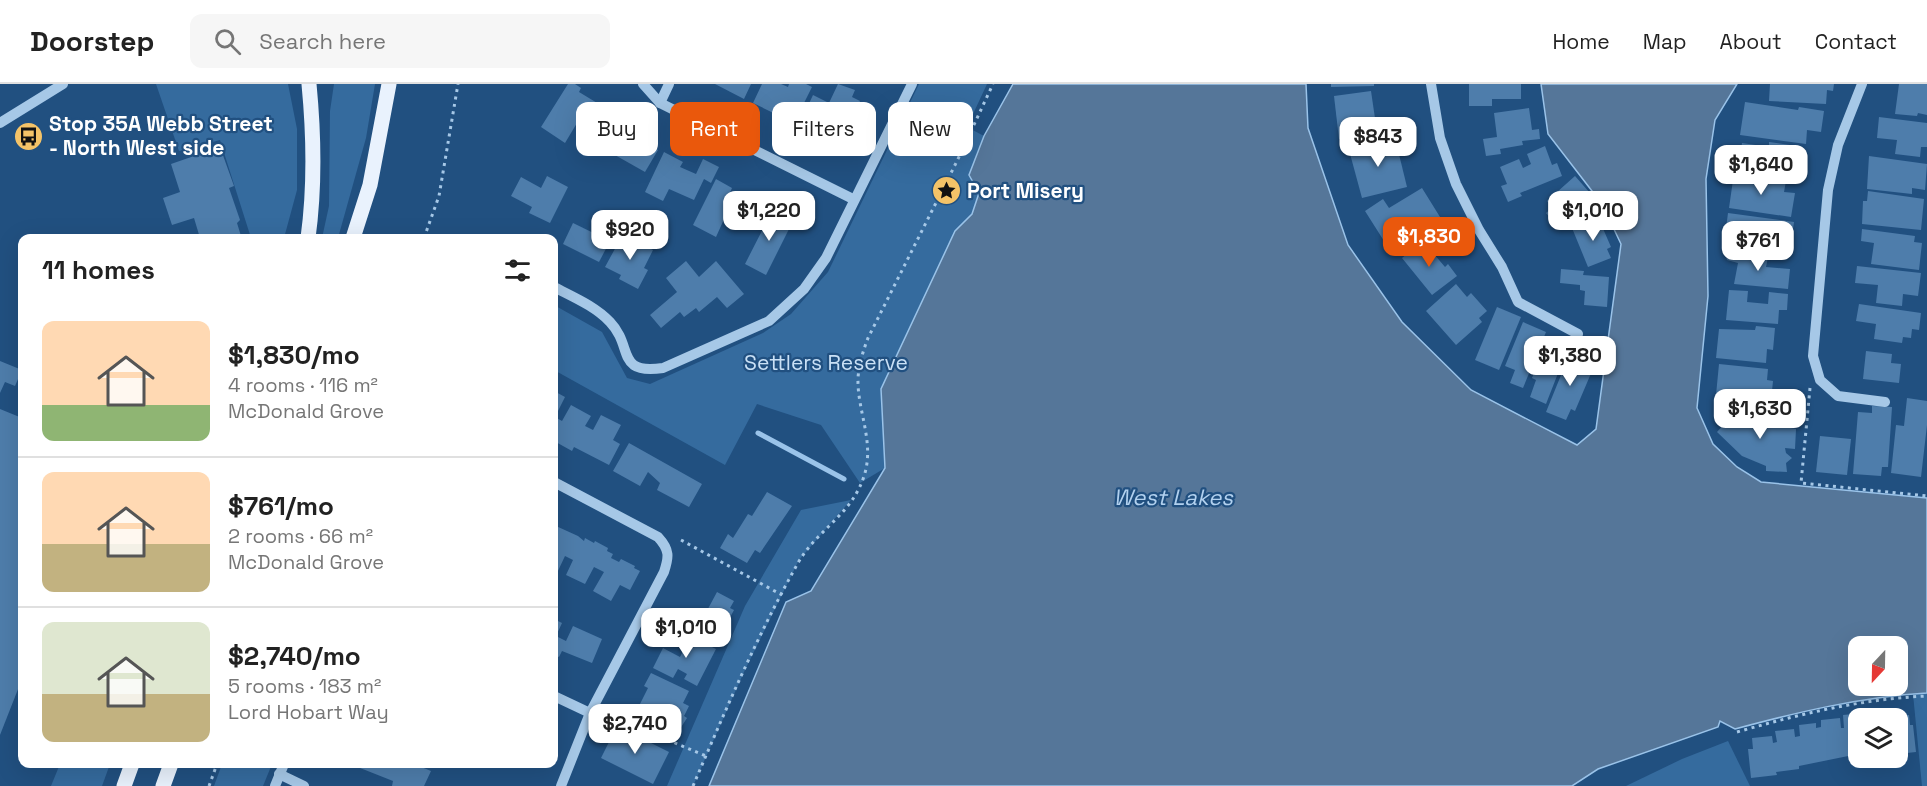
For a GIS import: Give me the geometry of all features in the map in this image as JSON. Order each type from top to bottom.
[{"type":"main road","points":[[309,84],[313,120],[313,201],[309,234]]},
{"type":"main road","points":[[354,234],[370,185],[389,84]]},
{"type":"main road","points":[[124,786],[131,768]]},
{"type":"main road","points":[[163,786],[170,768]]},
{"type":"street","points":[[0,123],[63,84]]},
{"type":"street","points":[[643,84],[660,103],[853,200]]},
{"type":"street","points":[[660,103],[669,84]]},
{"type":"street","points":[[558,289],[592,307],[612,323],[630,363],[645,370],[663,368],[769,321],[804,289],[826,258],[912,84]]},
{"type":"street","points":[[1431,84],[1440,138],[1456,184],[1479,230],[1502,267],[1518,302],[1578,334]]},
{"type":"street","points":[[1862,84],[1838,145],[1828,190],[1813,356],[1820,380],[1838,396],[1885,402]]},
{"type":"street","points":[[558,484],[658,537],[667,546],[669,556],[664,572],[590,713],[561,786]]},
{"type":"street","points":[[558,698],[590,713]]},
{"type":"street","points":[[275,786],[281,769],[304,786]]},
{"type":"path","points":[[425,234],[439,196],[458,84]]},
{"type":"path","points":[[693,786],[799,560],[855,499],[865,472],[869,446],[858,380],[860,361],[868,338],[993,84]]},
{"type":"path","points":[[1813,356],[1801,483],[1927,496]]},
{"type":"path","points":[[681,540],[782,595]]},
{"type":"path","points":[[1737,732],[1825,709],[1882,698],[1927,696]]},
{"type":"path","points":[[598,698],[610,704],[607,711],[625,721],[706,756]]},
{"type":"path","points":[[209,786],[216,768]]},
{"type":"green space","points":[[156,84],[288,84],[297,129],[297,190],[285,234],[250,234],[220,140],[179,151]]},
{"type":"green space","points":[[334,84],[375,84],[366,138],[339,234],[323,234],[329,206],[330,111]]},
{"type":"green space","name":"Settlers Reserve","points":[[919,84],[987,84],[973,114],[973,102],[910,102]]},
{"type":"green space","name":"Settlers Reserve","points":[[973,130],[984,136],[976,155],[979,193],[972,214],[955,231],[881,389],[885,468],[860,483],[821,425],[757,404],[725,465],[558,372],[558,307],[602,332],[627,378],[650,384],[763,333],[791,314],[828,272],[888,148],[888,156],[973,156]]},
{"type":"green space","points":[[851,500],[799,560],[744,672],[693,786],[667,786],[745,606],[801,510]]},
{"type":"green space","points":[[1927,693],[1927,786],[1922,786],[1913,694]]},
{"type":"green space","points":[[1728,741],[1750,786],[1626,786],[1682,759]]},
{"type":"green space","points":[[58,768],[109,768],[102,786],[51,786]]},
{"type":"green space","points":[[221,768],[270,768],[263,786],[214,786]]},
{"type":"water","name":"West Lakes","points":[[1013,84],[1306,84],[1308,128],[1348,245],[1402,322],[1471,390],[1577,445],[1596,429],[1621,244],[1602,204],[1548,134],[1541,84],[1737,84],[1715,120],[1706,179],[1708,296],[1697,408],[1713,444],[1737,467],[1761,482],[1927,498],[1927,693],[1908,695],[1908,636],[1848,636],[1848,696],[1894,696],[1830,706],[1735,729],[1720,721],[1718,727],[1598,769],[1572,786],[709,786],[786,602],[811,591],[885,468],[881,389],[955,231],[972,214],[979,193],[969,175],[984,136]]},
{"type":"building","points":[[568,84],[575,84],[581,88],[579,92],[596,102],[576,102],[576,125],[565,143],[541,127]]},
{"type":"building","points":[[715,84],[751,84],[744,99]]},
{"type":"building","points":[[762,84],[781,84],[788,87],[789,84],[806,84],[812,87],[804,102],[772,102],[772,112],[760,106],[760,102],[753,102]]},
{"type":"building","points":[[838,84],[855,90],[852,97],[860,101],[860,102],[829,102]]},
{"type":"building","points":[[1331,84],[1374,84],[1374,86],[1331,87]]},
{"type":"building","points":[[1469,84],[1521,84],[1521,99],[1492,99],[1492,106],[1469,106]]},
{"type":"building","points":[[1770,84],[1834,84],[1833,91],[1827,90],[1826,104],[1769,101]]},
{"type":"building","points":[[1899,84],[1927,84],[1927,115],[1895,114]]},
{"type":"building","points":[[1371,91],[1377,132],[1339,139],[1334,96]]},
{"type":"building","points":[[813,95],[827,102],[810,102]]},
{"type":"building","points":[[1745,102],[1798,110],[1799,107],[1824,111],[1821,132],[1807,130],[1806,144],[1740,135]]},
{"type":"building","points":[[1529,108],[1532,130],[1539,129],[1540,139],[1522,141],[1523,145],[1500,149],[1501,154],[1486,156],[1483,139],[1497,137],[1494,113]]},
{"type":"building","points":[[1879,117],[1927,123],[1927,147],[1921,147],[1920,157],[1895,154],[1897,140],[1877,138]]},
{"type":"building","points":[[1395,138],[1407,187],[1362,198],[1349,150]]},
{"type":"building","points":[[1769,142],[1790,145],[1790,149],[1803,151],[1800,173],[1739,164],[1742,143],[1769,147]]},
{"type":"building","points":[[1545,146],[1552,165],[1557,163],[1562,176],[1520,193],[1522,196],[1508,202],[1501,186],[1507,184],[1500,167],[1519,159],[1523,168],[1531,164],[1527,154]]},
{"type":"building","points":[[220,147],[234,186],[229,188],[240,220],[237,223],[240,234],[199,234],[194,218],[172,225],[163,198],[180,192],[171,164]]},
{"type":"building","points":[[664,152],[683,162],[680,167],[696,174],[703,159],[719,167],[711,183],[704,179],[694,200],[669,189],[663,201],[645,192]]},
{"type":"building","points":[[617,156],[654,156],[645,172]]},
{"type":"building","points":[[1869,156],[1927,164],[1925,190],[1912,188],[1912,194],[1867,189]]},
{"type":"building","points":[[1734,173],[1786,181],[1784,192],[1795,193],[1791,217],[1729,208]]},
{"type":"building","points":[[547,176],[568,187],[550,223],[529,213],[532,207],[511,196],[521,177],[541,188]]},
{"type":"building","points":[[1575,176],[1597,201],[1571,224],[1564,216],[1555,224],[1546,213],[1553,207],[1547,201]]},
{"type":"building","points":[[716,179],[732,188],[729,195],[755,208],[745,227],[725,217],[716,237],[693,225]]},
{"type":"building","points":[[1422,188],[1445,225],[1425,237],[1415,221],[1411,224],[1422,241],[1401,254],[1390,237],[1384,241],[1365,211],[1383,199],[1389,208]]},
{"type":"building","points":[[1868,191],[1924,199],[1921,230],[1862,224],[1863,201],[1867,201]]},
{"type":"building","points":[[774,207],[790,215],[786,223],[791,225],[766,275],[745,264]]},
{"type":"building","points":[[1728,213],[1794,222],[1792,237],[1778,235],[1776,246],[1758,243],[1758,249],[1724,244]]},
{"type":"building","points":[[1595,218],[1598,225],[1601,224],[1611,247],[1607,249],[1611,258],[1588,267],[1572,228]]},
{"type":"building","points":[[573,223],[610,241],[599,262],[563,244]]},
{"type":"building","points":[[1862,229],[1915,236],[1914,242],[1922,243],[1919,270],[1871,264],[1874,243],[1861,241]]},
{"type":"building","points":[[623,234],[653,250],[644,268],[648,270],[638,289],[619,279],[621,275],[605,267]]},
{"type":"building","points":[[1423,241],[1445,267],[1448,264],[1457,276],[1432,295],[1402,258]]},
{"type":"building","points":[[1731,252],[1768,257],[1766,267],[1790,269],[1788,289],[1734,284],[1738,263],[1727,260],[1726,256]]},
{"type":"building","points":[[686,261],[699,277],[716,261],[744,294],[727,308],[717,297],[699,312],[696,308],[684,317],[680,312],[661,328],[650,315],[677,292],[666,278]]},
{"type":"building","points":[[1857,266],[1921,273],[1918,296],[1903,294],[1902,306],[1876,303],[1878,285],[1855,283]]},
{"type":"building","points":[[1561,269],[1584,271],[1583,275],[1609,277],[1607,307],[1584,305],[1585,291],[1580,290],[1580,285],[1560,283]]},
{"type":"building","points":[[1456,284],[1467,297],[1471,293],[1487,311],[1479,318],[1482,322],[1456,345],[1426,311]]},
{"type":"building","points":[[1729,290],[1748,291],[1747,302],[1768,304],[1769,292],[1788,294],[1787,310],[1779,310],[1778,324],[1726,320]]},
{"type":"building","points":[[1859,304],[1921,313],[1919,330],[1912,329],[1911,338],[1903,337],[1902,343],[1874,339],[1876,324],[1856,321]]},
{"type":"building","points":[[1497,307],[1521,317],[1499,370],[1475,360]]},
{"type":"building","points":[[1523,322],[1546,332],[1523,388],[1510,383],[1515,370],[1505,366]]},
{"type":"building","points":[[1756,326],[1775,328],[1773,350],[1767,349],[1766,363],[1716,358],[1719,329],[1755,330]]},
{"type":"building","points":[[1548,337],[1569,345],[1546,404],[1530,397],[1536,380],[1532,378]]},
{"type":"building","points":[[1866,351],[1892,354],[1891,363],[1901,364],[1899,383],[1863,379]]},
{"type":"building","points":[[1570,353],[1595,364],[1575,411],[1571,409],[1566,420],[1546,412]]},
{"type":"building","points":[[0,361],[18,368],[18,379],[15,386],[5,382],[0,393]]},
{"type":"building","points":[[1719,364],[1768,369],[1767,380],[1773,381],[1771,401],[1716,395]]},
{"type":"building","points":[[558,393],[565,397],[558,411]]},
{"type":"building","points":[[1907,398],[1927,401],[1927,425],[1921,477],[1891,473],[1896,425],[1904,426]]},
{"type":"building","points":[[571,405],[591,416],[585,426],[593,430],[601,415],[621,425],[613,440],[620,444],[609,465],[574,447],[572,451],[558,443],[558,419],[562,421]]},
{"type":"building","points":[[1872,406],[1892,407],[1888,467],[1882,467],[1881,476],[1853,474],[1858,412],[1872,413]]},
{"type":"building","points":[[0,409],[18,416],[18,689],[0,735]]},
{"type":"building","points":[[1748,410],[1776,425],[1796,429],[1795,449],[1785,448],[1786,453],[1792,458],[1786,463],[1787,472],[1766,471],[1766,466],[1742,456],[1717,432],[1733,414],[1738,418]]},
{"type":"building","points":[[1820,436],[1851,439],[1847,475],[1816,472]]},
{"type":"building","points":[[629,443],[702,484],[689,507],[657,490],[660,483],[648,472],[640,486],[613,471]]},
{"type":"building","points":[[767,492],[792,506],[760,553],[755,550],[747,563],[720,548],[728,534],[733,538],[748,514],[752,516]]},
{"type":"building","points":[[558,527],[584,541],[585,538],[594,543],[595,541],[608,548],[607,551],[613,554],[611,558],[619,562],[621,559],[640,571],[630,590],[620,585],[611,601],[593,591],[604,572],[594,567],[585,584],[566,575],[573,560],[565,556],[558,571]]},
{"type":"building","points":[[717,592],[734,601],[730,608],[734,610],[716,644],[695,633]]},
{"type":"building","points":[[573,626],[602,639],[592,663],[562,651],[559,657],[558,637],[566,641]]},
{"type":"building","points":[[677,630],[716,649],[697,686],[684,679],[687,674],[678,669],[673,678],[653,668],[663,648],[680,657],[684,649],[671,642]]},
{"type":"building","points":[[651,673],[689,691],[683,703],[689,706],[684,716],[687,718],[676,735],[635,714],[648,688],[644,686]]},
{"type":"building","points":[[1848,714],[1848,756],[1799,766],[1799,769],[1776,772],[1777,775],[1751,778],[1748,749],[1753,749],[1752,738],[1772,736],[1773,743],[1777,742],[1775,731],[1794,729],[1795,737],[1800,736],[1799,725],[1816,723],[1816,728],[1821,727],[1821,720],[1840,718],[1841,728],[1844,728],[1843,715]]},
{"type":"building","points":[[1908,715],[1910,725],[1913,725],[1916,752],[1908,753]]},
{"type":"building","points":[[617,726],[669,752],[653,784],[601,758]]},
{"type":"building","points":[[360,768],[424,768],[431,771],[424,786],[392,786],[393,781]]},
{"type":"waterway","points":[[758,433],[844,479]]},
{"type":"place","name":"Stop 35A Webb Street - North West side","points":[[28,136]]},
{"type":"place","name":"Port Misery","points":[[946,191]]}]
